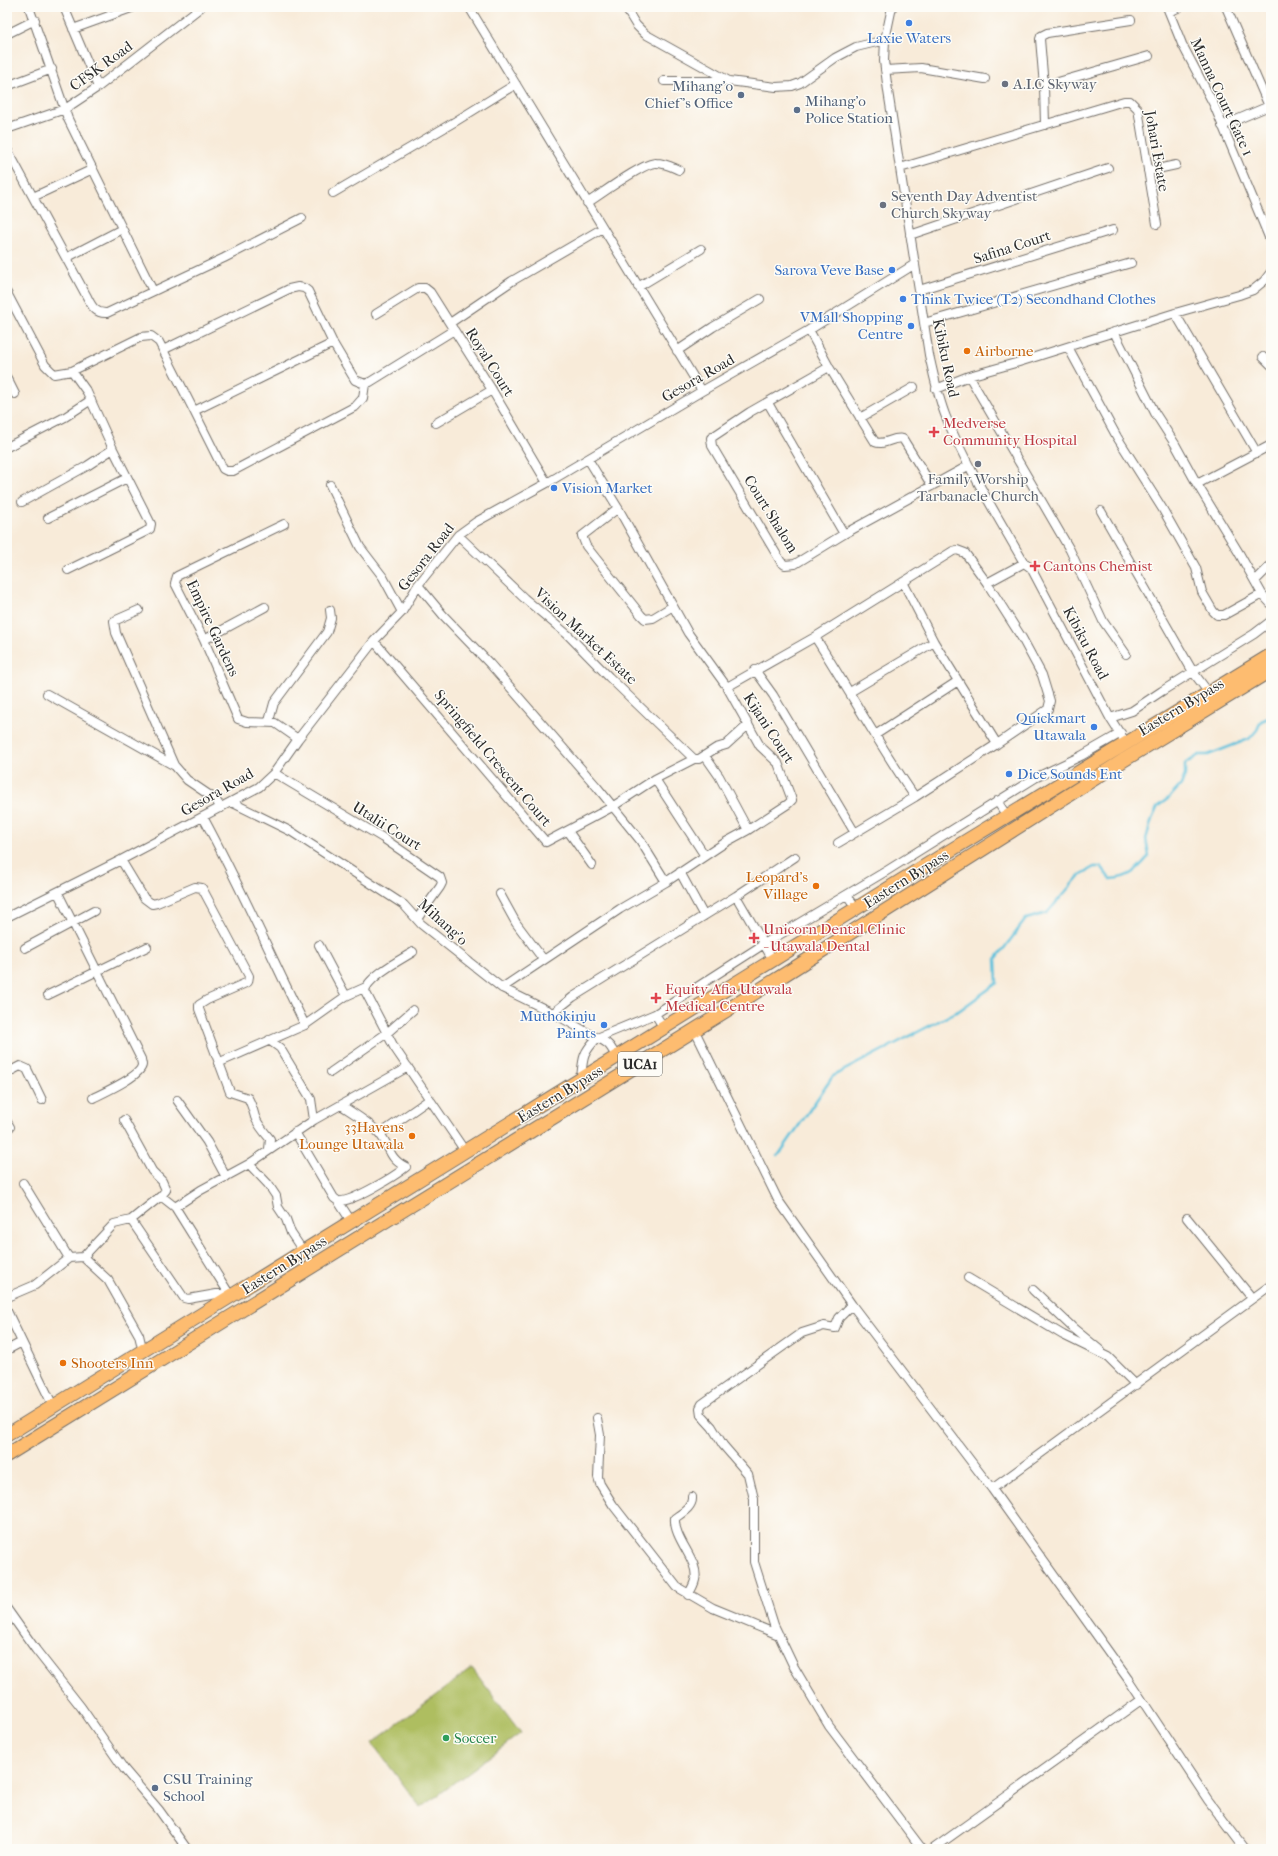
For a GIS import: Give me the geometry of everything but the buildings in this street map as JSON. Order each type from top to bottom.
[{"type":"main road","name":"Eastern Bypass","points":[[7,1435],[143,1352],[226,1296],[303,1251],[1007,816],[1124,738],[1209,693],[1271,655]]},
{"type":"main road","name":"Eastern Bypass","points":[[7,1455],[1271,670]]},
{"type":"main road","points":[[902,880],[912,894]]},
{"type":"street","points":[[30,7],[73,130],[153,291]]},
{"type":"street","points":[[64,7],[98,87]]},
{"type":"street","points":[[73,29],[134,7]]},
{"type":"street","name":"CFSK Road","points":[[7,129],[65,109],[98,87],[201,7]]},
{"type":"street","points":[[469,7],[702,391]]},
{"type":"street","points":[[625,7],[636,25],[645,34],[729,81]]},
{"type":"street","name":"Kibiku Road","points":[[892,7],[885,40],[885,70],[924,323],[936,389],[945,416],[968,466],[1024,563],[1031,568],[1110,718],[1124,738]]},
{"type":"street","points":[[1168,9],[1180,7]]},
{"type":"street","points":[[1222,126],[1270,108],[1226,7]]},
{"type":"street","name":"Manna Court Gate 1","points":[[1168,9],[1182,44],[1214,105],[1271,242]]},
{"type":"street","points":[[7,34],[35,20]]},
{"type":"street","points":[[1045,125],[1041,36],[1046,33],[1132,20]]},
{"type":"street","points":[[664,82],[729,81],[776,87],[792,86],[800,83],[835,58],[856,47],[885,40]]},
{"type":"street","points":[[1044,86],[1149,56]]},
{"type":"street","points":[[885,70],[921,68],[985,80]]},
{"type":"street","points":[[7,86],[52,69]]},
{"type":"street","points":[[332,193],[456,121],[516,84]]},
{"type":"street","name":"Johari Estate","points":[[900,168],[1124,101],[1130,101],[1138,109],[1151,196],[1157,224]]},
{"type":"street","points":[[7,149],[95,310],[101,314],[107,313],[302,218]]},
{"type":"street","points":[[587,203],[644,166],[655,162],[667,164],[679,170]]},
{"type":"street","points":[[1148,171],[1176,165]]},
{"type":"street","points":[[910,234],[1108,168]]},
{"type":"street","points":[[33,197],[92,169]]},
{"type":"street","points":[[376,314],[418,288],[425,288],[430,292],[452,326],[512,282],[602,228]]},
{"type":"street","points":[[66,258],[122,229]]},
{"type":"street","name":"Safina Court","points":[[919,290],[1113,230]]},
{"type":"street","points":[[638,287],[701,249]]},
{"type":"street","points":[[924,323],[1045,286],[1131,263]]},
{"type":"street","name":"Gesora Road","points":[[7,917],[58,893],[259,787],[274,772],[374,641],[402,612],[418,584],[458,535],[476,522],[547,483],[702,391],[809,330],[915,264]]},
{"type":"street","points":[[936,389],[968,376],[1239,295],[1268,283],[1271,272]]},
{"type":"street","points":[[7,293],[49,370],[54,374],[72,371],[141,337],[151,336],[159,342],[163,350],[194,411],[223,469],[227,471],[233,471],[356,406],[363,398],[365,384],[355,380],[333,343],[308,291],[304,288],[298,287],[272,296],[163,350]]},
{"type":"street","points":[[677,350],[760,299]]},
{"type":"street","points":[[1175,313],[1257,453]]},
{"type":"street","name":"Royal Court","points":[[365,384],[404,362],[452,326],[547,483]]},
{"type":"street","points":[[809,330],[829,367],[875,442],[883,443],[894,438],[903,439],[932,486]]},
{"type":"street","points":[[1114,332],[1155,413],[1175,444],[1196,484],[1262,594],[1271,604]]},
{"type":"street","points":[[194,411],[333,343]]},
{"type":"street","points":[[1068,347],[1117,437],[1162,508],[1196,568],[1202,592],[1212,611],[1217,615],[1224,615],[1262,594]]},
{"type":"street","points":[[1262,357],[1271,365]]},
{"type":"street","name":"Court Shalom","points":[[829,367],[712,436],[710,440],[712,446],[785,565],[794,564],[844,534],[968,466]]},
{"type":"street","points":[[68,570],[113,549],[150,529],[149,520],[113,449],[92,400],[80,380],[72,371]]},
{"type":"street","points":[[968,376],[1070,550],[1103,621],[1126,654]]},
{"type":"street","points":[[7,378],[15,394]]},
{"type":"street","points":[[860,418],[914,387]]},
{"type":"street","points":[[436,422],[492,390]]},
{"type":"street","points":[[7,447],[65,417],[92,400]]},
{"type":"street","points":[[768,403],[844,534]]},
{"type":"street","points":[[1196,484],[1271,445]]},
{"type":"street","points":[[22,502],[87,466],[113,449]]},
{"type":"street","name":"Kijani Court","points":[[502,988],[543,959],[666,882],[726,842],[748,830],[792,800],[778,763],[760,746],[726,687],[688,633],[618,508],[588,459]]},
{"type":"street","points":[[48,518],[127,478]]},
{"type":"street","points":[[330,485],[360,547],[383,577],[402,612]]},
{"type":"street","points":[[618,508],[582,536],[586,546],[645,619],[653,618],[673,606]]},
{"type":"street","points":[[1100,511],[1193,672],[1209,693]]},
{"type":"street","name":"Empire Gardens","points":[[269,721],[247,722],[238,719],[204,640],[175,583],[176,578],[198,565],[284,524]]},
{"type":"street","name":"Vision Market Estate","points":[[458,535],[524,598],[568,635],[694,759]]},
{"type":"street","points":[[726,687],[815,637],[957,550],[965,553],[1022,638],[1042,675],[1050,705],[1045,712],[998,744],[915,797],[838,843]]},
{"type":"street","points":[[987,584],[1024,563]]},
{"type":"street","points":[[1255,581],[1271,565]]},
{"type":"street","points":[[903,582],[934,642],[998,744]]},
{"type":"street","points":[[418,584],[443,615],[490,664],[597,787],[640,840],[666,882]]},
{"type":"street","points":[[204,640],[265,607]]},
{"type":"street","points":[[139,610],[114,622],[113,626],[174,765],[186,780],[215,799],[221,808]]},
{"type":"street","points":[[298,739],[275,723],[269,721],[274,703],[327,632],[331,618],[330,610]]},
{"type":"street","points":[[1110,718],[1132,711],[1162,690],[1236,646],[1271,621]]},
{"type":"street","points":[[815,637],[850,692],[887,757],[915,797]]},
{"type":"street","name":"Springfield Crescent Court","points":[[374,641],[544,840],[550,841],[655,780],[694,759],[699,759],[705,756],[716,748],[726,745],[748,725]]},
{"type":"street","points":[[850,692],[934,642]]},
{"type":"street","points":[[755,670],[773,695],[855,833]]},
{"type":"street","points":[[875,735],[958,681]]},
{"type":"street","points":[[47,694],[174,765]]},
{"type":"street","points":[[581,1079],[582,1063],[586,1050],[597,1038],[655,1014],[764,944],[847,895],[1035,778],[1081,756],[1124,738]]},
{"type":"street","points":[[705,756],[719,776],[748,830]]},
{"type":"street","name":"Utalii Court","points":[[274,772],[383,838],[440,877],[442,882],[440,887],[417,919]]},
{"type":"street","points":[[655,780],[705,856]]},
{"type":"street","points":[[997,801],[1007,816]]},
{"type":"street","name":"Mihang'o","points":[[231,802],[292,832],[404,905],[417,919],[464,960],[502,988],[553,1013],[597,1038],[606,1041],[613,1050],[616,1058]]},
{"type":"street","points":[[203,817],[235,876],[272,958],[305,1025]]},
{"type":"street","points":[[568,831],[592,865]]},
{"type":"street","points":[[553,1013],[573,997],[736,896],[795,857]]},
{"type":"street","points":[[121,860],[144,898],[152,904],[195,887],[202,888],[249,976],[248,982],[207,1000],[200,1006],[199,1010],[230,1092],[248,1098],[254,1109],[254,1115],[261,1129],[270,1139],[269,1149]]},
{"type":"street","points":[[680,872],[704,916]]},
{"type":"street","points":[[58,893],[141,1059],[142,1065],[140,1071],[93,1098]]},
{"type":"street","points":[[500,894],[516,923],[543,959]]},
{"type":"street","points":[[847,895],[856,908]]},
{"type":"street","points":[[736,896],[773,960]]},
{"type":"street","points":[[25,948],[94,911]]},
{"type":"street","points":[[319,945],[346,996]]},
{"type":"street","points":[[48,995],[147,947]]},
{"type":"street","points":[[218,1063],[305,1025],[346,996],[366,987],[389,967],[413,952]]},
{"type":"street","points":[[366,987],[368,996],[387,1033],[408,1067],[465,1151]]},
{"type":"street","points":[[331,1072],[387,1033],[413,1010]]},
{"type":"street","points":[[655,1014],[664,1028]]},
{"type":"street","points":[[694,1029],[778,1200],[852,1304],[992,1489],[1128,1679],[1208,1800],[1245,1849]]},
{"type":"street","points":[[269,1040],[280,1048],[311,1099],[314,1120]]},
{"type":"street","points":[[7,1073],[20,1066],[27,1069],[42,1100]]},
{"type":"street","points":[[176,1207],[249,1164],[269,1149],[314,1120],[408,1067]]},
{"type":"street","points":[[380,1134],[430,1099]]},
{"type":"street","points":[[177,1100],[207,1142],[226,1177]]},
{"type":"street","points":[[338,1201],[348,1200],[396,1175],[406,1167],[397,1163],[393,1158],[380,1134],[341,1105]]},
{"type":"street","points":[[7,1297],[35,1285],[69,1258],[83,1257],[114,1224],[131,1220],[161,1196],[166,1190],[162,1181],[152,1171],[124,1120]]},
{"type":"street","points":[[296,1132],[334,1198],[338,1201],[351,1221]]},
{"type":"street","points":[[249,1164],[268,1184],[276,1196],[278,1207],[286,1219],[291,1233],[303,1251]]},
{"type":"street","points":[[23,1183],[69,1258]]},
{"type":"street","points":[[131,1220],[184,1298],[226,1296],[176,1207],[161,1196]]},
{"type":"street","points":[[1187,1218],[1252,1298]]},
{"type":"street","points":[[83,1257],[108,1280],[139,1335],[143,1352]]},
{"type":"street","points":[[968,1278],[1063,1335],[1108,1357]]},
{"type":"street","points":[[992,1489],[1271,1285]]},
{"type":"street","points":[[1033,1290],[1039,1298],[1108,1357],[1136,1385]]},
{"type":"street","points":[[852,1304],[839,1318],[835,1328],[824,1326],[802,1333],[702,1404],[700,1408],[702,1415],[712,1427],[723,1445],[748,1474],[754,1499],[754,1562],[779,1635],[794,1667],[829,1726],[922,1849]]},
{"type":"street","points":[[7,1311],[53,1406]]},
{"type":"street","points":[[7,1350],[22,1342]]},
{"type":"street","points":[[597,1418],[600,1435],[598,1477],[600,1484],[613,1505],[677,1587],[688,1595],[713,1608],[779,1635]]},
{"type":"street","points":[[688,1595],[696,1579],[692,1560],[676,1532],[674,1524],[675,1518],[689,1508],[692,1502],[692,1497]]},
{"type":"street","points":[[7,1608],[36,1650],[81,1707],[124,1769],[159,1810],[187,1849]]},
{"type":"street","points":[[933,1849],[1141,1700]]},
{"type":"green space","name":"Soccer","points":[[472,1668],[521,1733],[421,1808],[372,1743]]},
{"type":"waterway","points":[[778,1156],[833,1076],[960,1010],[997,983],[996,959],[1026,919],[1047,913],[1080,875],[1094,867],[1101,867],[1110,879],[1123,877],[1136,870],[1149,856],[1146,839],[1158,806],[1169,798],[1181,785],[1185,775],[1185,764],[1199,755],[1208,755],[1249,739],[1257,730],[1261,721],[1271,717]]},
{"type":"place","name":"Laxie Waters","points":[[909,23]]},
{"type":"place","name":"A.I.C Skyway","points":[[1005,84]]},
{"type":"place","name":"Mihang'o Chief's Office","points":[[741,95]]},
{"type":"place","name":"Mihang'o Police Station","points":[[797,110]]},
{"type":"place","name":"Seventh Day Adventist Church Skyway","points":[[883,205]]},
{"type":"place","name":"Sarova Veve Base","points":[[892,270]]},
{"type":"place","name":"Think Twice (T2) Secondhand Clothes","points":[[903,299]]},
{"type":"place","name":"VMall Shopping Centre","points":[[911,326]]},
{"type":"place","name":"Airborne","points":[[967,351]]},
{"type":"place","name":"Medverse Community Hospital","points":[[934,432]]},
{"type":"place","name":"Family Worship Tarbanacle Church","points":[[978,464]]},
{"type":"place","name":"Vision Market","points":[[554,488]]},
{"type":"place","name":"Cantons Chemist","points":[[1035,566]]},
{"type":"place","name":"Quickmart Utawala","points":[[1094,727]]},
{"type":"place","name":"Dice Sounds Ent","points":[[1009,774]]},
{"type":"place","name":"Leopard's Village","points":[[816,886]]},
{"type":"place","name":"Unicorn Dental Clinic - Utawala Dental","points":[[754,938]]},
{"type":"place","name":"Equity Afia Utawala Medical Centre","points":[[656,998]]},
{"type":"place","name":"Muthokinju Paints","points":[[604,1025]]},
{"type":"place","name":"33Havens Lounge Utawala","points":[[412,1136]]},
{"type":"place","name":"Shooters Inn","points":[[63,1363]]},
{"type":"place","name":"Soccer","points":[[446,1738]]},
{"type":"place","name":"CSU Training School","points":[[155,1788]]}]
